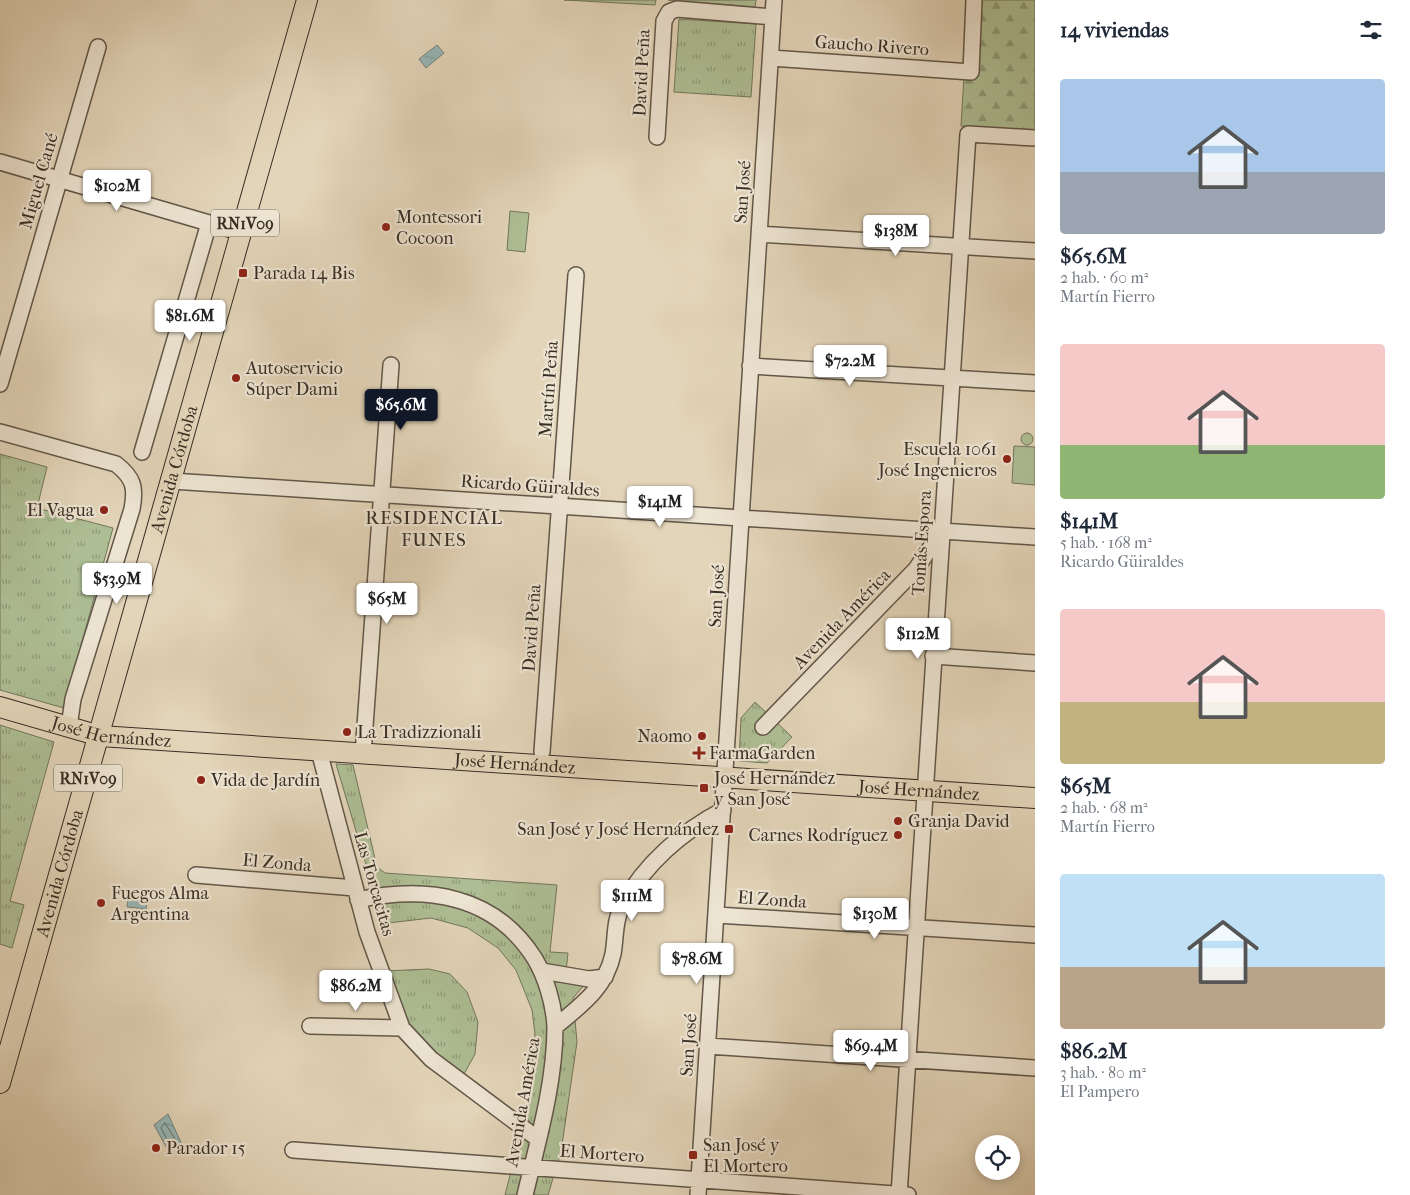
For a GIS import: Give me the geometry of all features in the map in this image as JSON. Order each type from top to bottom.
[{"type":"main road","name":"Avenida Córdoba","points":[[0,1084],[307,0]]},
{"type":"main road","name":"José Hernández","points":[[0,707],[100,736],[1035,798]]},
{"type":"street","name":"San José","points":[[698,1195],[774,0]]},
{"type":"street","name":"Gaucho Rivero","points":[[771,58],[971,72],[974,0]]},
{"type":"street","name":"David Peña","points":[[657,137],[664,21],[668,12],[677,9],[773,17]]},
{"type":"street","name":"Miguel Cané","points":[[0,384],[98,47]]},
{"type":"street","name":"Tomás Espora","points":[[899,1195],[968,134],[1035,138]]},
{"type":"street","points":[[0,162],[242,233]]},
{"type":"street","points":[[142,452],[209,223]]},
{"type":"street","points":[[759,234],[1035,251]]},
{"type":"street","name":"Martín Peña","points":[[559,506],[576,275]]},
{"type":"street","points":[[363,754],[391,365]]},
{"type":"street","points":[[750,366],[1035,383]]},
{"type":"street","points":[[0,432],[116,464],[126,472],[134,483],[132,509],[74,699],[68,727]]},
{"type":"street","name":"Ricardo Güiraldes","points":[[172,481],[1035,537]]},
{"type":"street","name":"David Peña","points":[[542,752],[559,506]]},
{"type":"street","name":"Avenida América","points":[[763,727],[916,569],[942,531]]},
{"type":"street","points":[[934,656],[1035,663]]},
{"type":"street","name":"Las Torcacitas","points":[[319,751],[367,932],[402,1028],[431,1060],[538,1139]]},
{"type":"street","name":"Avenida América","points":[[525,1195],[551,1074],[555,1026],[594,995],[605,977],[613,954],[614,928],[622,906],[652,863],[682,835],[723,810]]},
{"type":"street","name":"El Zonda","points":[[196,875],[356,894],[449,897],[478,906],[507,924],[526,946],[542,971],[551,1000],[555,1026]]},
{"type":"street","name":"El Zonda","points":[[717,915],[1035,935]]},
{"type":"street","points":[[542,971],[556,975],[589,979],[605,977]]},
{"type":"street","points":[[310,1026],[402,1028]]},
{"type":"street","points":[[708,1046],[1035,1068]]},
{"type":"street","name":"El Mortero","points":[[293,1150],[909,1195]]},
{"type":"green space","points":[[564,0],[656,0],[655,5]]},
{"type":"green space","points":[[668,0],[756,0],[755,7]]},
{"type":"green space","points":[[980,0],[1035,0],[1035,130],[961,126],[964,77]]},
{"type":"green space","points":[[679,19],[756,24],[751,97],[674,92]]},
{"type":"green space","points":[[510,211],[529,213],[525,252],[507,250]]},
{"type":"green space","points":[[1025,433],[1029,433],[1033,439],[1029,445],[1025,445],[1021,441],[1021,437]]},
{"type":"green space","points":[[1014,446],[1035,447],[1035,485],[1012,483]]},
{"type":"green space","points":[[0,454],[47,467],[37,508],[113,528],[64,708],[0,690]]},
{"type":"green space","points":[[755,702],[792,737],[767,763],[739,761],[741,718]]},
{"type":"green space","points":[[0,725],[54,742],[10,901],[24,905],[12,948],[0,944]]},
{"type":"green space","points":[[336,764],[353,765],[377,867],[385,873],[557,885],[550,952],[568,953],[565,981],[586,983],[573,998],[577,1042],[561,1152],[548,1195],[532,1195],[558,1005],[508,918],[472,896],[449,890],[413,887],[388,890],[373,888]]},
{"type":"green space","points":[[376,901],[446,901],[498,924],[523,952],[542,987],[550,1030],[543,1094],[520,1195],[505,1195],[528,1104],[535,1034],[532,1010],[516,970],[498,948],[468,928],[431,918],[388,923]]},
{"type":"green space","points":[[429,969],[450,974],[467,992],[478,1022],[475,1054],[463,1076],[405,1025],[385,971]]},
{"type":"water","points":[[437,45],[444,53],[426,68],[419,59]]},
{"type":"water","points":[[128,898],[147,899],[146,909],[127,907]]},
{"type":"water","points":[[168,1114],[182,1145],[168,1150],[154,1125]]},
{"type":"place","name":"Montessori Cocoon","points":[[386,227]]},
{"type":"place","name":"Parada 14 Bis","points":[[243,273]]},
{"type":"place","name":"Autoservicio Súper Dami","points":[[236,378]]},
{"type":"place","name":"Escuela 1061 José Ingenieros","points":[[1007,459]]},
{"type":"place","name":"El Vagua","points":[[104,510]]},
{"type":"place","name":"La Tradizzionali","points":[[347,732]]},
{"type":"place","name":"Naomo","points":[[702,736]]},
{"type":"place","name":"FarmaGarden","points":[[699,753]]},
{"type":"place","name":"Vida de Jardín","points":[[201,780]]},
{"type":"place","name":"José Hernández y San José","points":[[704,788]]},
{"type":"place","name":"Granja David","points":[[898,821]]},
{"type":"place","name":"San José y José Hernández","points":[[729,829]]},
{"type":"place","name":"Carnes Rodríguez","points":[[898,835]]},
{"type":"place","name":"Fuegos Alma Argentina","points":[[101,903]]},
{"type":"place","name":"Parador 15","points":[[156,1148]]},
{"type":"place","name":"San José y El Mortero","points":[[693,1155]]},
{"type":"district","name":"RESIDENCIAL FUNES","points":[[434,529]]}]
